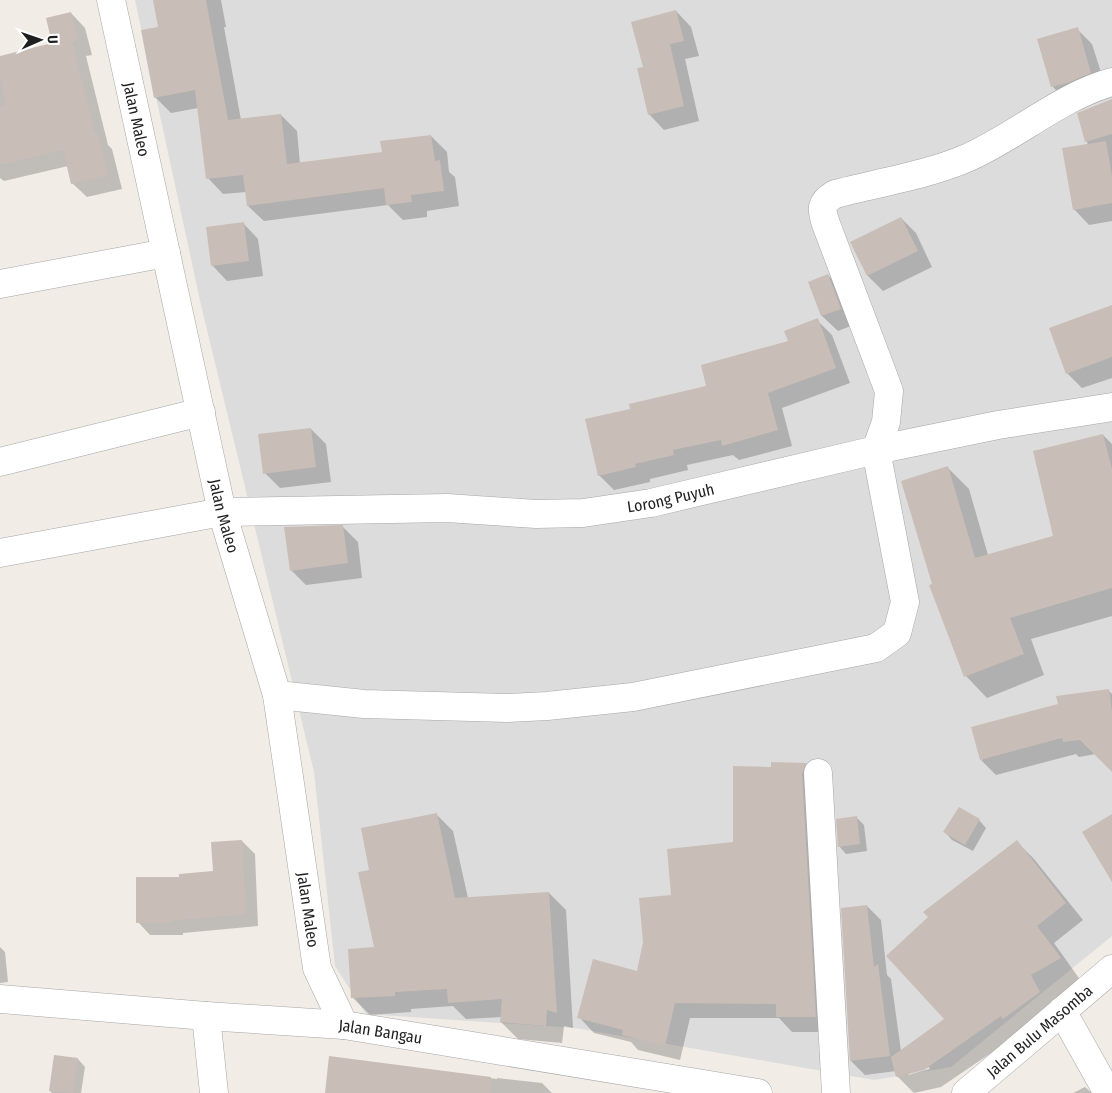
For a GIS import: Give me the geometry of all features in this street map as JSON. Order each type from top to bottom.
[{"type":"street","name":"Jalan Maleo","points":[[111,0],[222,512],[277,695],[317,968],[344,1025]]},
{"type":"street","points":[[277,695],[364,704],[507,708],[633,698],[876,648],[897,633],[905,602],[876,450],[886,422],[889,391],[826,224],[822,209],[824,203],[835,194],[944,166],[967,158],[999,142],[1047,112],[1112,82]]},
{"type":"street","points":[[0,284],[166,253]]},
{"type":"street","name":"Lorong Puyuh","points":[[0,553],[222,512],[447,508],[536,514],[583,513],[651,502],[876,450],[998,425],[1112,407]]},
{"type":"street","points":[[0,462],[201,412]]},
{"type":"street","points":[[818,773],[836,1093]]},
{"type":"street","name":"Jalan Bulu Masomba","points":[[966,1093],[1112,969]]},
{"type":"street","name":"Jalan Bangau","points":[[0,999],[344,1025],[758,1093]]},
{"type":"street","points":[[1062,1011],[1108,1093]]},
{"type":"street","points":[[206,1016],[214,1093]]},
{"type":"shaded area","points":[[135,0],[1112,0],[1112,936],[951,1067],[874,1080],[575,1028],[366,1014],[335,966],[314,772],[201,305]]},
{"type":"building","points":[[153,0],[206,0],[228,120],[281,114],[287,164],[382,152],[380,141],[431,135],[435,161],[440,160],[444,191],[411,195],[412,202],[386,205],[384,188],[247,206],[243,175],[206,179],[195,90],[154,98],[141,30],[158,27]]},
{"type":"building","points":[[676,10],[684,41],[670,44],[684,106],[648,115],[637,68],[643,67],[631,22]]},
{"type":"building","points":[[71,12],[78,40],[72,42],[95,134],[98,134],[108,175],[71,184],[63,150],[0,165],[0,106],[6,104],[0,77],[0,56],[52,43],[46,18]]},
{"type":"building","points":[[1078,27],[1091,73],[1067,83],[1051,87],[1037,39]]},
{"type":"building","points":[[1112,99],[1112,134],[1085,142],[1077,113]]},
{"type":"building","points":[[1106,141],[1112,177],[1112,203],[1073,210],[1062,148]]},
{"type":"building","points":[[901,217],[918,251],[867,276],[850,242]]},
{"type":"building","points":[[244,222],[249,261],[211,266],[206,227]]},
{"type":"building","points":[[828,274],[841,309],[821,316],[808,282]]},
{"type":"building","points":[[1112,305],[1112,357],[1066,374],[1049,328]]},
{"type":"building","points":[[818,318],[836,368],[768,393],[778,430],[722,446],[721,440],[673,450],[674,455],[635,464],[636,467],[598,476],[585,419],[630,409],[629,404],[706,386],[701,365],[788,341],[784,331]]},
{"type":"building","points":[[311,428],[316,467],[263,474],[258,434]]},
{"type":"building","points":[[1103,434],[1112,469],[1112,588],[1010,618],[1024,654],[964,677],[929,585],[932,584],[901,481],[948,466],[975,558],[1053,536],[1033,451]]},
{"type":"building","points":[[343,525],[348,563],[290,571],[284,527]]},
{"type":"building","points":[[1109,689],[1112,712],[1112,772],[1080,740],[1063,742],[1062,738],[980,760],[971,727],[1058,704],[1056,696]]},
{"type":"building","points":[[771,762],[806,763],[802,774],[816,1017],[776,1017],[776,1004],[675,1003],[665,1046],[622,1035],[623,1030],[577,1018],[593,959],[637,971],[643,942],[639,898],[671,895],[667,849],[733,842],[733,766],[771,767]]},
{"type":"building","points":[[959,807],[980,819],[965,845],[943,832]]},
{"type":"building","points":[[437,813],[455,898],[549,892],[557,1013],[547,1010],[546,1026],[500,1022],[502,999],[448,1003],[447,989],[395,992],[395,996],[351,998],[348,949],[374,947],[358,872],[369,870],[361,828]]},
{"type":"building","points":[[1112,814],[1112,882],[1082,832]]},
{"type":"building","points":[[857,816],[860,844],[838,847],[836,819]]},
{"type":"building","points":[[242,840],[246,914],[171,921],[171,923],[136,923],[136,877],[179,877],[179,874],[213,871],[211,842]]},
{"type":"building","points":[[1017,840],[1066,903],[1037,926],[1061,958],[1031,975],[1040,992],[1003,1019],[1001,1016],[924,1070],[896,1077],[891,1057],[944,1019],[886,956],[928,917],[923,912]]},
{"type":"building","points":[[867,905],[874,967],[878,964],[890,1056],[850,1061],[841,908]]},
{"type":"building","points":[[54,1055],[78,1058],[73,1093],[49,1091]]},
{"type":"building","points":[[329,1056],[491,1077],[490,1093],[325,1093]]}]
